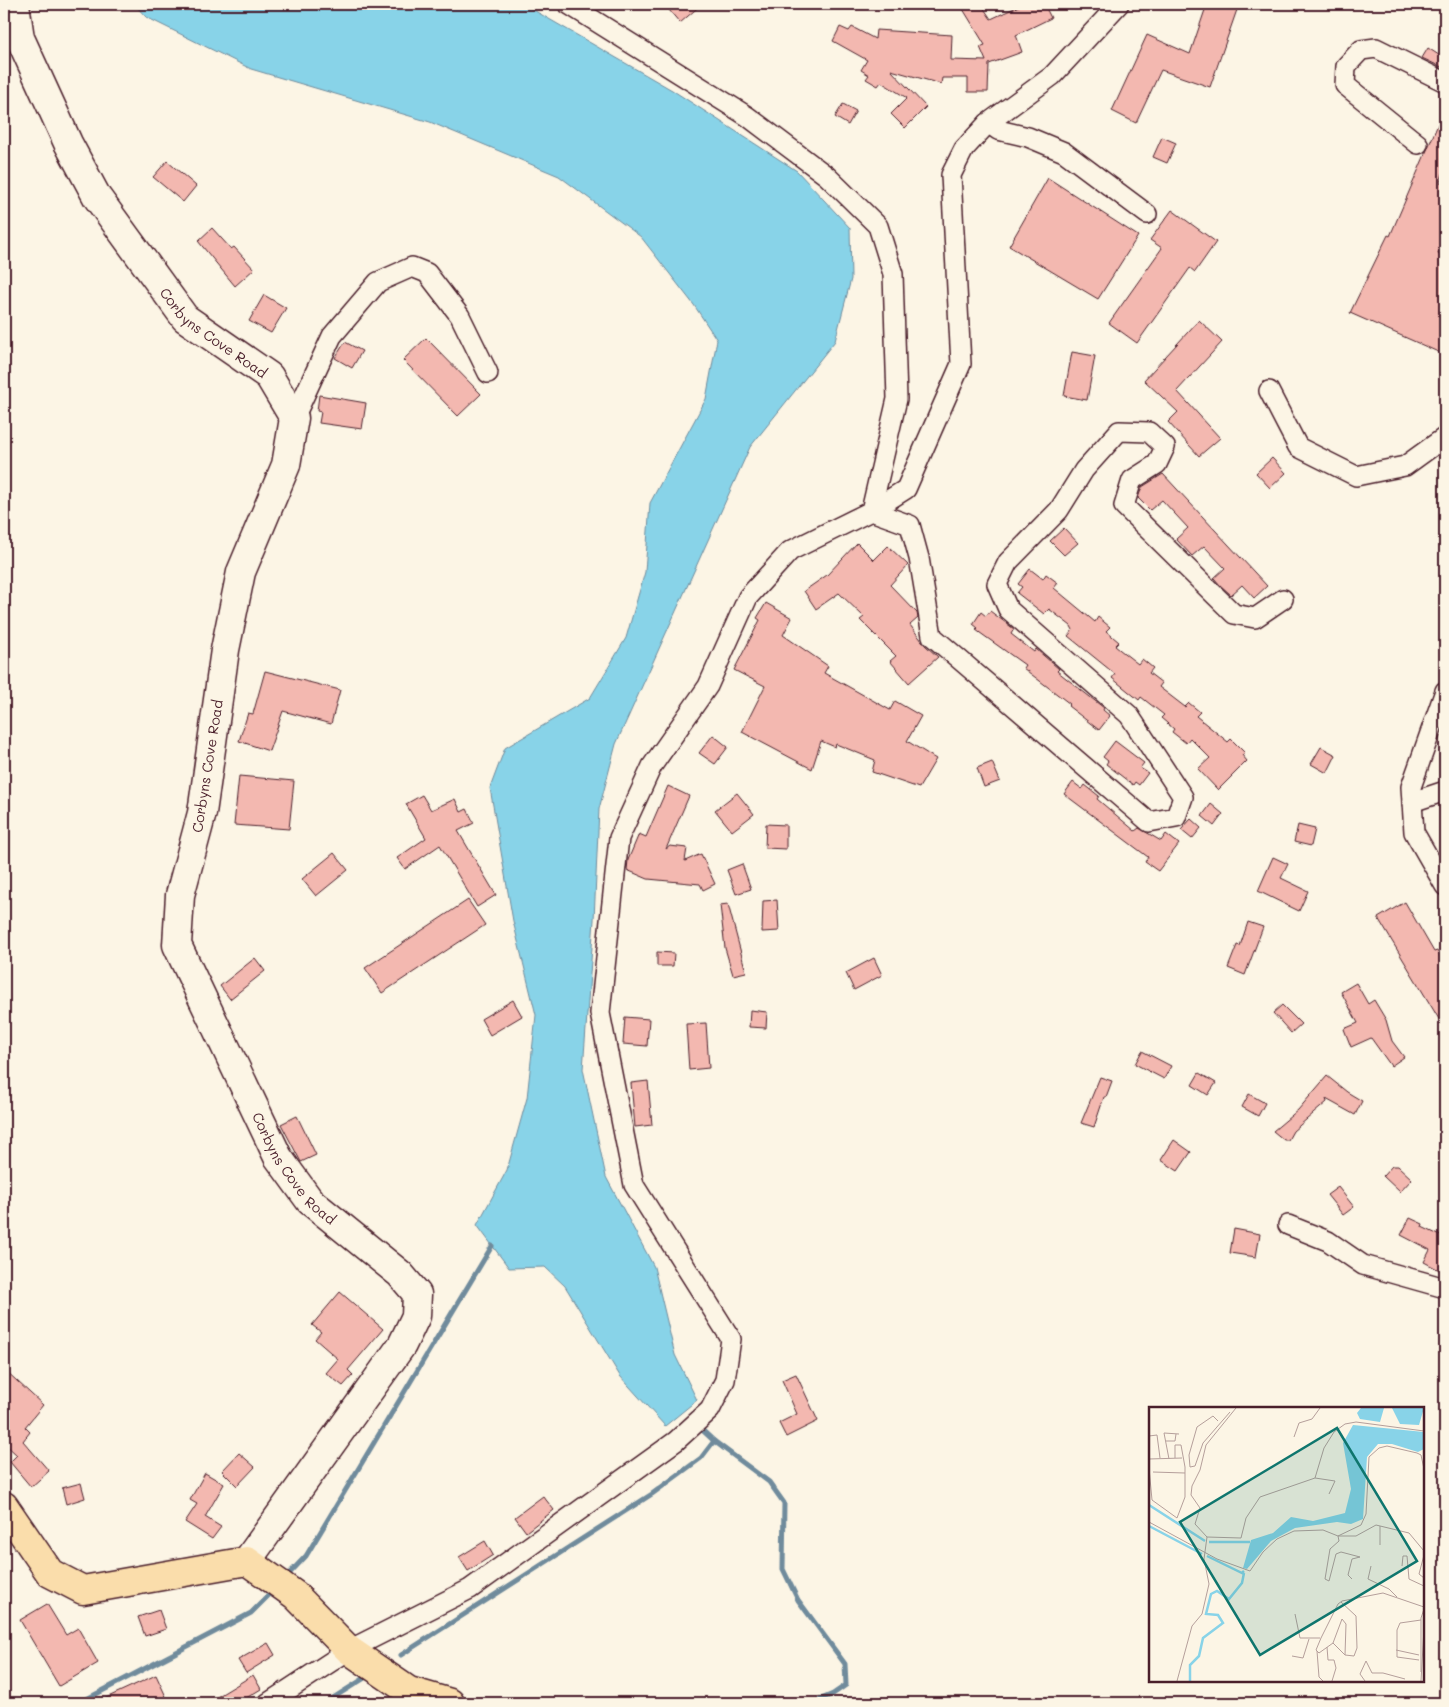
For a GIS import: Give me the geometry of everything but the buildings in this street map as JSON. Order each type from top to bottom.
[{"type":"main road","name":"Corbyns Cove Road","points":[[15,4],[20,38],[68,143],[96,197],[185,318],[269,376],[294,418],[286,465],[241,572],[225,650],[202,813],[180,895],[177,945],[278,1157],[310,1201],[400,1274],[417,1294],[416,1316],[402,1346],[258,1568]]},
{"type":"main road","points":[[4,1506],[50,1574],[83,1590],[258,1568],[295,1595],[349,1650],[409,1691],[450,1703]]},
{"type":"street","points":[[568,4],[747,116],[827,176],[878,226],[893,274],[897,399],[871,511]]},
{"type":"street","points":[[268,1703],[349,1650],[478,1584],[676,1441],[710,1410],[725,1380],[730,1339],[634,1185],[600,1013],[620,838],[652,766],[708,686],[748,597],[790,551],[871,511],[906,489],[961,364],[951,176],[964,149],[988,123],[1052,76],[1119,4]]},
{"type":"street","points":[[1418,144],[1345,85],[1346,66],[1360,50],[1376,48],[1445,82]]},
{"type":"street","points":[[988,123],[998,130],[1028,137],[1064,152],[1147,214]]},
{"type":"street","points":[[294,418],[332,336],[378,282],[412,267],[427,273],[460,316],[488,373]]},
{"type":"street","points":[[1269,391],[1298,447],[1356,476],[1405,466],[1445,437]]},
{"type":"street","points":[[871,511],[910,525],[920,558],[932,636],[1149,822],[1176,818],[1183,797],[1129,714],[1008,609],[997,584],[1008,562],[1059,510],[1084,470],[1119,431],[1149,432],[1166,447],[1157,464],[1132,480],[1124,506],[1234,614],[1255,618],[1282,599]]},
{"type":"street","points":[[1445,691],[1411,787],[1414,832],[1445,886]]},
{"type":"street","points":[[1412,802],[1445,791]]},
{"type":"street","points":[[1288,1225],[1328,1241],[1363,1265],[1445,1288]]},
{"type":"water","points":[[134,4],[523,4],[672,90],[797,171],[850,228],[851,279],[835,341],[750,447],[616,744],[599,809],[594,920],[583,1069],[606,1177],[654,1267],[675,1355],[697,1400],[665,1426],[620,1376],[565,1286],[545,1267],[509,1268],[477,1225],[507,1170],[527,1098],[536,1015],[513,921],[490,788],[505,748],[590,698],[626,638],[645,572],[650,503],[706,399],[717,340],[694,305],[641,237],[559,176],[430,122],[251,69],[146,17]]},
{"type":"waterway","points":[[285,1578],[306,1556],[492,1246]]},
{"type":"waterway","points":[[401,1655],[652,1494],[701,1458],[714,1441],[700,1428]]},
{"type":"waterway","points":[[714,1441],[769,1482],[784,1503],[783,1569],[798,1600],[845,1664],[846,1685],[833,1694],[812,1703]]},
{"type":"waterway","points":[[79,1703],[251,1613],[274,1590]]},
{"type":"waterway","points":[[325,1703],[371,1674]]}]
